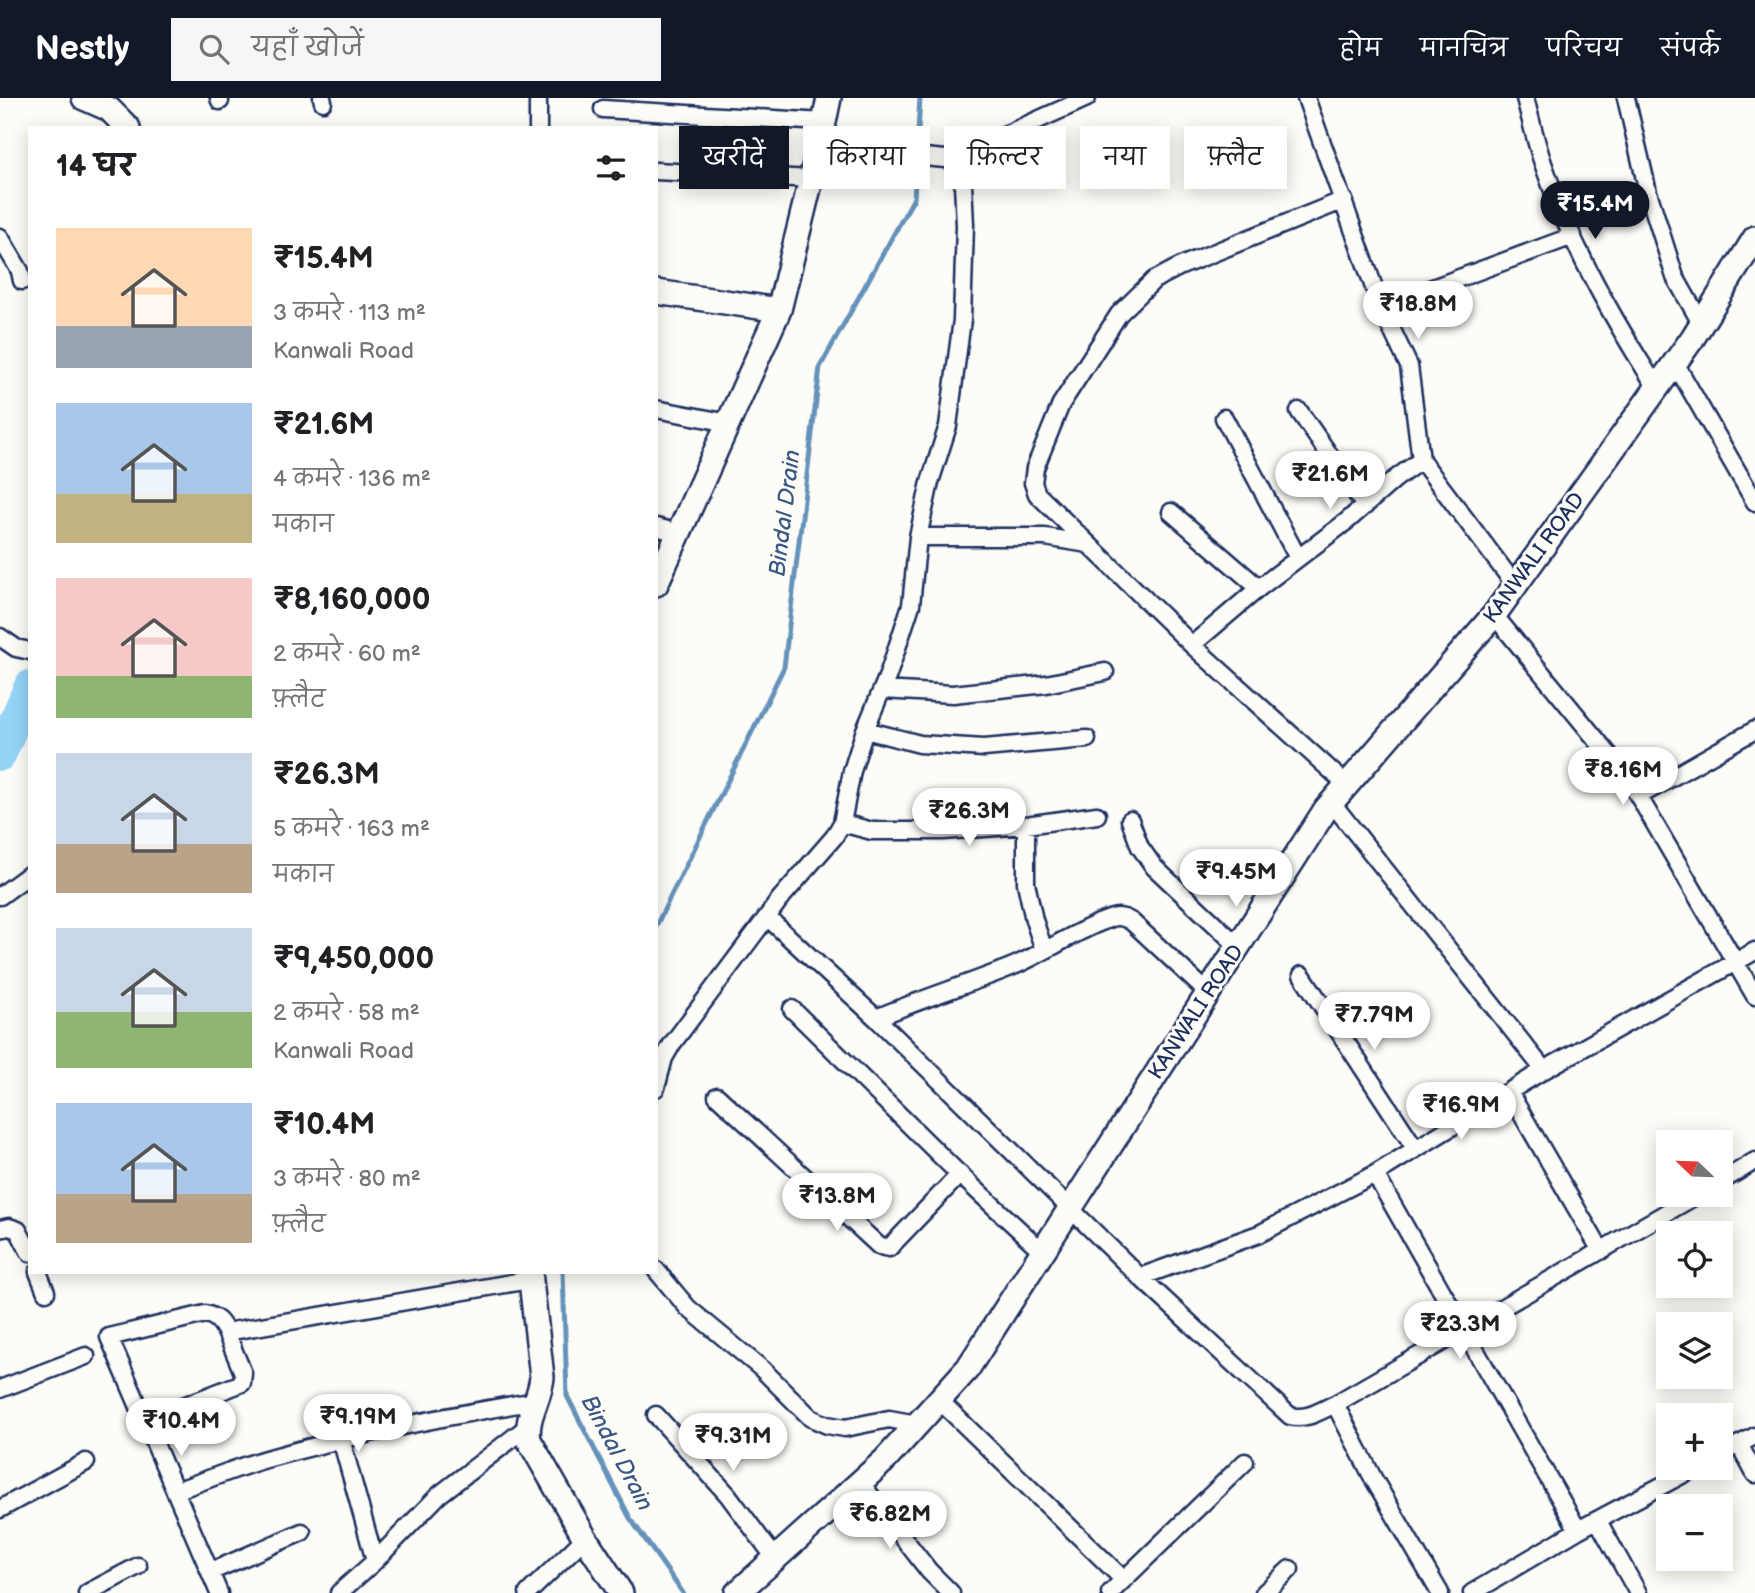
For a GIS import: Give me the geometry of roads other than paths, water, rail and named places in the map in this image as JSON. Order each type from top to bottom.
[{"type":"street","points":[[84,98],[109,109],[126,126]]},
{"type":"street","points":[[538,98],[538,126]]},
{"type":"street","points":[[823,126],[829,98]]},
{"type":"street","points":[[1023,126],[1087,98]]},
{"type":"street","points":[[1306,98],[1381,307],[1409,366],[1421,460],[1515,585]]},
{"type":"street","points":[[1525,98],[1544,166],[1582,258],[1624,336],[1657,388]]},
{"type":"street","points":[[1626,98],[1648,192],[1675,277],[1702,323]]},
{"type":"street","points":[[603,109],[824,122]]},
{"type":"street","points":[[658,171],[803,178]]},
{"type":"street","points":[[658,580],[779,310],[809,189]]},
{"type":"street","points":[[658,1080],[664,1058],[672,1044],[779,898],[834,837],[842,823],[852,771],[911,605],[918,537],[930,482],[948,426],[962,320],[963,189]]},
{"type":"street","points":[[1344,200],[1154,280],[1119,314],[1061,404],[1035,468],[1033,482],[1037,495],[1192,645],[1347,785]]},
{"type":"street","points":[[1381,307],[1573,236]]},
{"type":"street","points":[[0,237],[20,271],[22,281]]},
{"type":"street","name":"KANWALI ROAD","points":[[749,1588],[775,1558],[886,1460],[968,1368],[1332,803],[1494,615],[1675,363],[1755,238]]},
{"type":"street","points":[[658,292],[779,310]]},
{"type":"street","points":[[1675,363],[1755,502]]},
{"type":"street","points":[[658,409],[729,423]]},
{"type":"street","points":[[1299,411],[1365,506]]},
{"type":"street","points":[[1224,418],[1298,558]]},
{"type":"street","points":[[1192,645],[1259,588],[1421,460]]},
{"type":"street","points":[[1171,512],[1259,588]]},
{"type":"street","points":[[658,528],[680,533]]},
{"type":"street","points":[[918,537],[1045,537],[1088,544]]},
{"type":"street","points":[[1494,615],[1628,778],[1755,996]]},
{"type":"street","points":[[0,637],[16,648],[28,651]]},
{"type":"street","points":[[882,690],[953,694],[1046,684],[1105,672]]},
{"type":"street","points":[[866,730],[920,744],[984,748],[1087,739]]},
{"type":"street","points":[[1639,796],[1755,730]]},
{"type":"street","points":[[1332,803],[1544,1070]]},
{"type":"street","points":[[842,823],[872,831],[943,831],[1026,825],[1097,815]]},
{"type":"street","points":[[1130,820],[1140,847],[1154,867],[1238,946]]},
{"type":"street","points":[[1026,825],[1026,883],[1044,950]]},
{"type":"street","points":[[0,896],[28,875]]},
{"type":"street","points":[[876,1018],[925,997],[1008,968],[1116,916],[1125,917],[1208,993]]},
{"type":"street","points":[[767,917],[876,1018],[1140,1276],[1290,1416],[1299,1418],[1312,1415],[1335,1404],[1675,1208]]},
{"type":"street","points":[[1140,1276],[1259,1234],[1374,1174],[1544,1070],[1755,951]]},
{"type":"street","points":[[1302,975],[1415,1148]]},
{"type":"street","points":[[792,1009],[1042,1251]]},
{"type":"street","points":[[1509,1092],[1601,1251]]},
{"type":"street","points":[[717,1096],[884,1248],[889,1248],[960,1174]]},
{"type":"street","points":[[1733,1174],[1755,1161]]},
{"type":"street","points":[[1374,1174],[1578,1530]]},
{"type":"street","points":[[0,1229],[9,1227],[18,1230],[28,1249]]},
{"type":"street","points":[[658,1272],[688,1308],[718,1336],[762,1369],[811,1418],[827,1425],[845,1428],[889,1419],[917,1424]]},
{"type":"street","points":[[39,1274],[46,1292]]},
{"type":"street","points":[[226,1332],[530,1276],[542,1377],[541,1392],[527,1427],[529,1440],[585,1538],[621,1593]]},
{"type":"street","points":[[145,1421],[242,1383],[243,1373],[226,1332],[212,1315],[205,1314],[109,1337],[209,1572],[219,1593]]},
{"type":"street","points":[[0,1389],[86,1356]]},
{"type":"street","points":[[939,1400],[1123,1579]]},
{"type":"street","points":[[175,1491],[262,1460],[341,1439],[450,1415],[536,1401]]},
{"type":"street","points":[[1335,1404],[1373,1478],[1440,1593]]},
{"type":"street","points":[[656,1415],[728,1495],[775,1558]]},
{"type":"street","points":[[339,1593],[376,1561],[439,1495],[527,1427]]},
{"type":"street","points":[[1733,1447],[1755,1436]]},
{"type":"street","points":[[341,1439],[376,1561]]},
{"type":"street","points":[[1739,1444],[1755,1474]]},
{"type":"street","points":[[0,1508],[86,1462]]},
{"type":"street","points":[[1110,1593],[1245,1462]]},
{"type":"street","points":[[1472,1593],[1578,1530],[1673,1480]]},
{"type":"street","points":[[860,1482],[929,1571],[951,1593]]},
{"type":"street","points":[[1598,1521],[1638,1593]]},
{"type":"street","points":[[209,1572],[302,1532]]},
{"type":"street","points":[[539,1589],[585,1538]]},
{"type":"street","points":[[87,1593],[138,1566]]},
{"type":"street","points":[[1264,1593],[1290,1569]]},
{"type":"waterway","name":"Bindal Drain","points":[[658,922],[784,667],[820,367],[914,198],[920,98]]},
{"type":"waterway","points":[[0,755],[28,691]]},
{"type":"waterway","name":"Bindal Drain","points":[[563,1274],[567,1396],[630,1518],[683,1593]]}]
